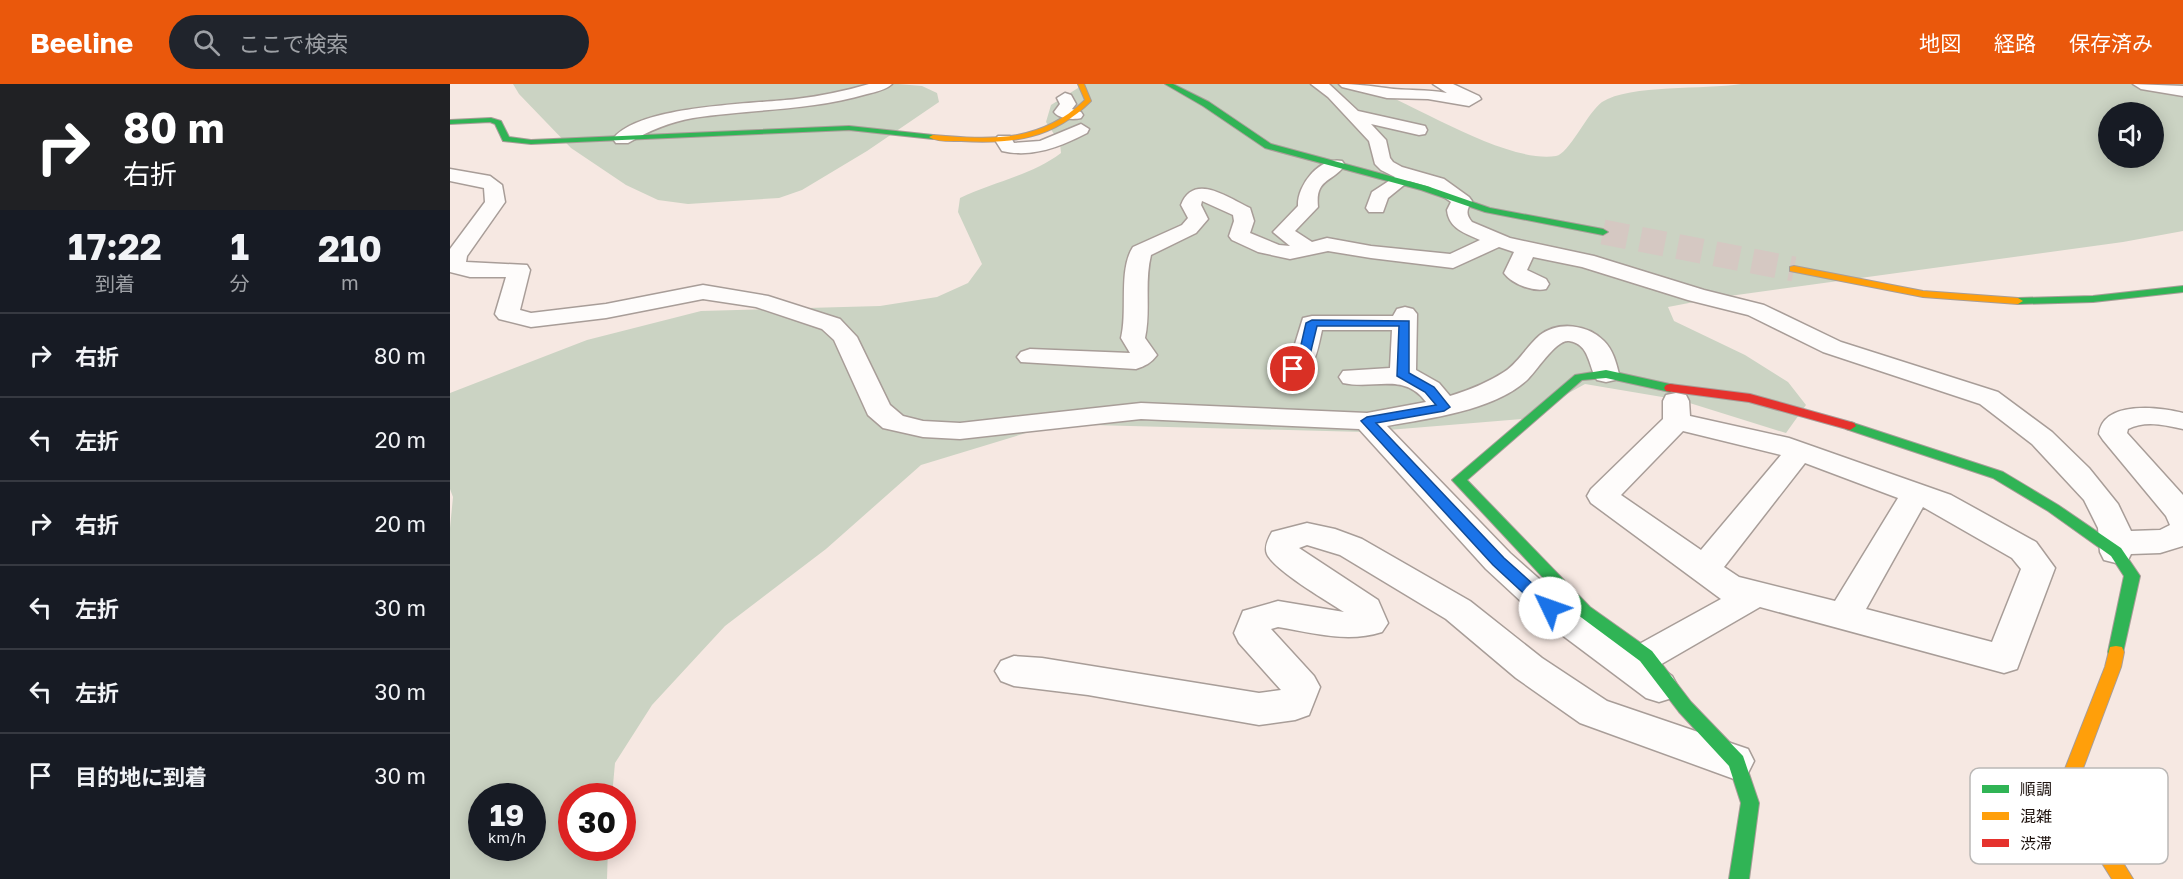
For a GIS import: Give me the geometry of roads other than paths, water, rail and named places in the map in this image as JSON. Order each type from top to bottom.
[{"type":"street","points":[[622,139],[641,128],[674,115],[812,102],[856,93],[884,84]]},
{"type":"street","points":[[450,122],[491,120],[498,123],[506,140],[514,142],[849,128],[975,141],[1004,140],[1008,147],[1015,149],[1056,142],[1078,122],[1089,100],[1081,84]]},
{"type":"street","points":[[1168,84],[1206,104],[1268,146],[1400,181],[1488,210],[1603,232]]},
{"type":"street","points":[[1318,84],[1333,94],[1377,140],[1381,160],[1387,166],[1396,171],[1437,183],[1462,201]]},
{"type":"street","points":[[1347,84],[1387,93],[1428,94],[1469,101],[1473,99],[1441,84]]},
{"type":"street","points":[[2141,84],[2183,90]]},
{"type":"street","points":[[1065,98],[1068,104],[1062,112],[1078,122]]},
{"type":"street","points":[[1354,115],[1419,130]]},
{"type":"street","points":[[1309,250],[1283,232],[1308,207],[1306,194],[1309,187],[1336,165]]},
{"type":"street","points":[[450,175],[483,180],[493,185],[495,202],[456,256],[454,266],[470,270],[519,270],[507,314],[531,320],[606,311],[703,292],[760,301],[831,324],[845,337],[878,409],[893,422],[913,427],[960,431],[1141,411],[1367,421],[1444,407],[1489,392],[1516,376],[1549,340],[1562,333],[1578,335],[1594,345],[1601,355],[1606,374]]},
{"type":"street","points":[[1376,208],[1379,196],[1400,181]]},
{"type":"street","points":[[1030,357],[1136,361],[1144,355],[1133,338],[1136,327],[1136,264],[1141,252],[1178,234],[1198,219],[1191,205],[1194,197],[1201,193],[1244,212],[1239,236],[1277,252],[1293,255],[1327,244],[1453,261],[1497,240]]},
{"type":"street","points":[[1462,201],[1457,210],[1458,219],[1464,226],[1497,240],[1586,261],[1696,295],[1756,310],[1832,346],[1989,398],[2009,410],[2055,448],[2095,495],[2114,527],[2115,547]]},
{"type":"street","points":[[1526,248],[1515,273],[1538,284]]},
{"type":"street","points":[[1794,269],[1940,296],[1966,298],[2118,298],[2183,289]]},
{"type":"street","points":[[1293,369],[1303,359],[1312,323],[1405,318],[1403,376]]},
{"type":"street","points":[[1738,879],[1750,803],[1737,762],[1684,705],[1646,656],[1584,611],[1459,480],[1579,377],[1606,374],[1675,389],[1749,398],[1823,417],[1998,475],[2115,547],[2132,576],[2113,667],[2074,768]]},
{"type":"street","points":[[1352,378],[1408,376],[1430,389],[1444,407]]},
{"type":"street","points":[[1646,656],[1747,600],[1602,496],[1677,422],[1675,389]]},
{"type":"street","points":[[2183,421],[2157,415],[2129,416],[2114,425],[2113,434],[2181,513],[2183,520]]},
{"type":"street","points":[[1367,421],[1498,561],[1550,608],[1684,705]]},
{"type":"street","points":[[1677,422],[1779,444],[1940,502],[2024,550],[2038,568],[2004,659],[1844,617],[1716,578]]},
{"type":"street","points":[[1716,578],[1799,451]]},
{"type":"street","points":[[1844,617],[1916,493]]},
{"type":"street","points":[[2115,547],[2176,538],[2183,531]]},
{"type":"street","points":[[1014,671],[1042,673],[1259,709],[1295,704],[1301,687],[1251,633],[1256,620],[1278,614],[1342,625],[1370,623],[1366,609],[1311,574],[1282,552],[1283,540],[1307,534],[1351,547],[1458,610],[1529,668],[1594,712],[1737,762]]},
{"type":"street","points":[[2114,864],[2123,879]]},
{"type":"tunnel","points":[[1603,232],[1794,269]]}]
